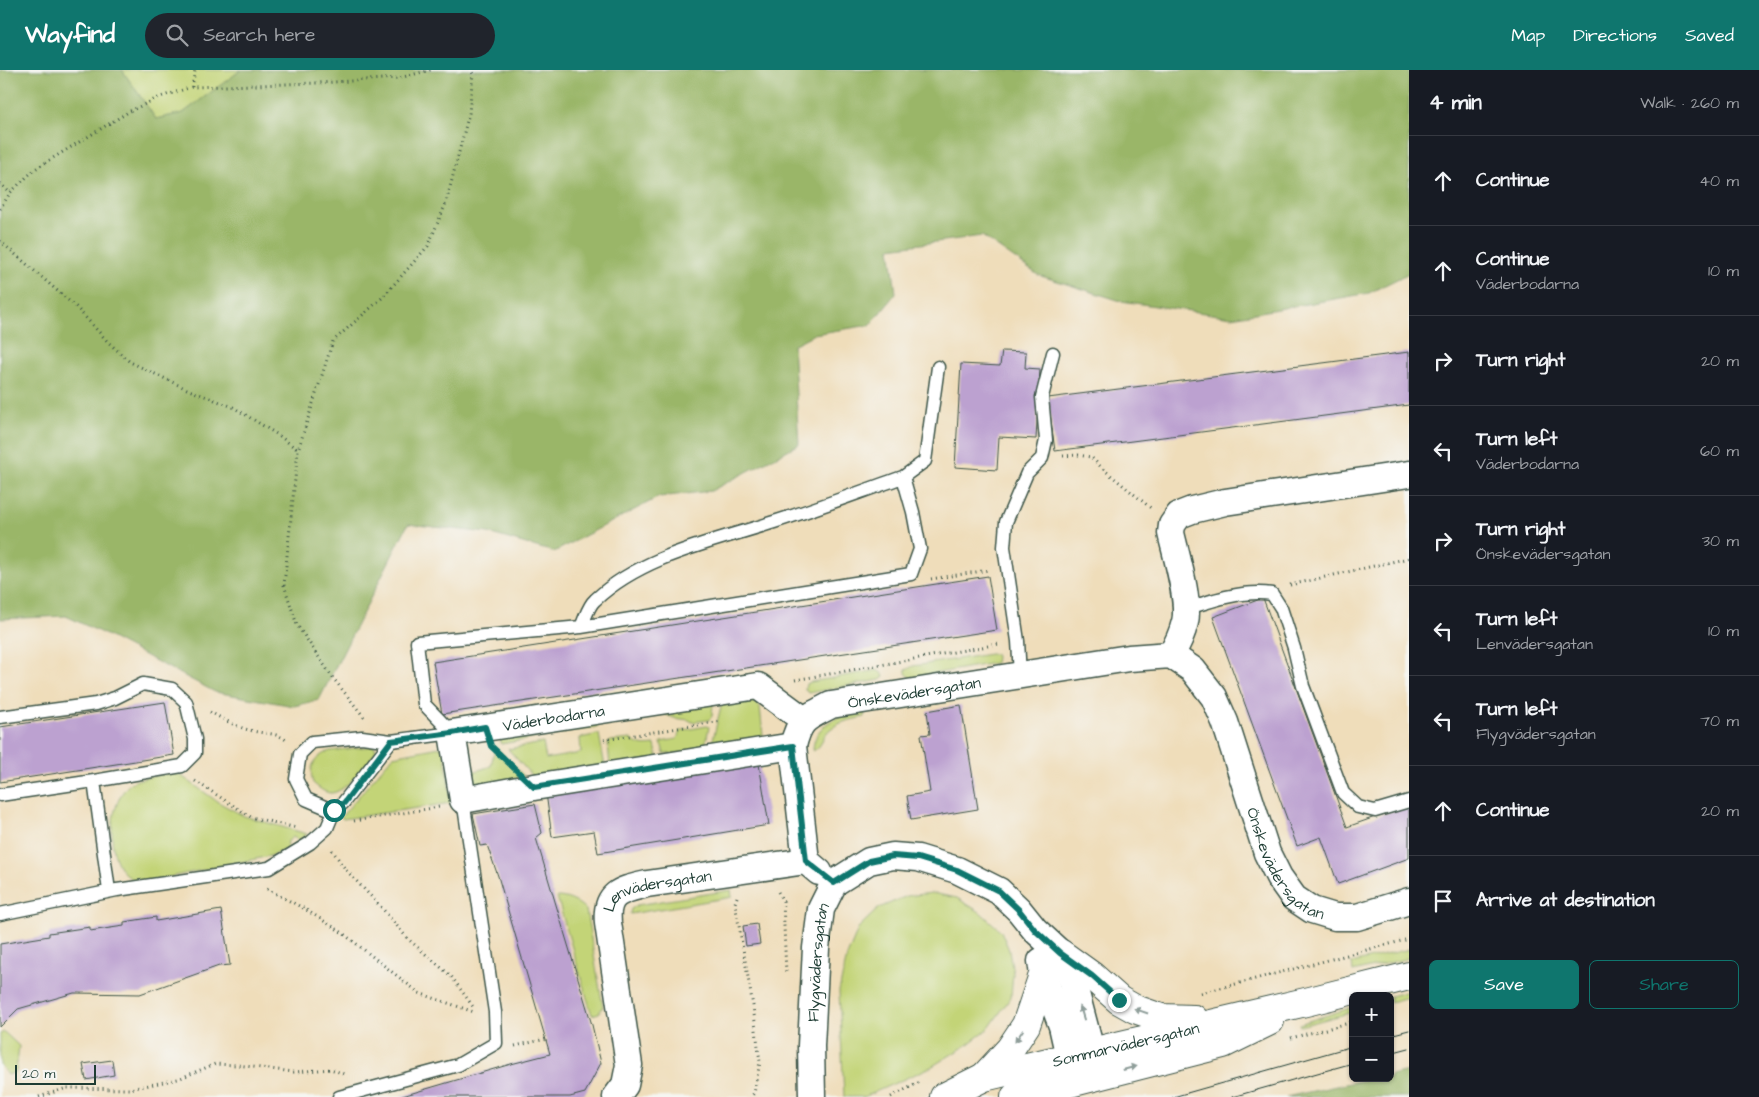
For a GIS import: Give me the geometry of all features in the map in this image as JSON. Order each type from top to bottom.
[{"type":"street","points":[[1171,655],[1180,640],[1186,620],[1171,533],[1172,525],[1179,515],[1225,502],[1409,474]]},
{"type":"street","name":"Önskevädersgatan","points":[[804,720],[831,705],[1129,658],[1171,655],[1193,670],[1214,697],[1225,722],[1267,853],[1279,877],[1294,898],[1312,910],[1335,917],[1357,916],[1409,901]]},
{"type":"street","points":[[758,686],[804,720],[796,732],[793,746],[806,861],[834,883]]},
{"type":"street","name":"Väderbodarna","points":[[452,733],[758,686]]},
{"type":"street","points":[[452,733],[464,800],[793,746]]},
{"type":"street","name":"Flygvädersgatan","points":[[812,1097],[811,1046],[816,948],[821,909],[834,883],[869,861],[893,856],[918,858],[957,870],[999,891],[1019,910],[1035,930],[1060,953],[1072,982],[1083,1067]]},
{"type":"street","name":"Lenvädersgatan","points":[[616,1097],[626,1085],[629,1065],[608,923],[607,910],[613,897],[622,890],[647,884],[806,861]]},
{"type":"street","name":"Flygvädersgatan","points":[[1035,930],[1043,975],[1062,1026],[1083,1067]]},
{"type":"street","points":[[1060,953],[1092,976],[1119,1000],[1135,1010],[1162,1018],[1223,1020]]},
{"type":"street","points":[[984,1077],[1010,1049],[1026,1025],[1043,975]]},
{"type":"street","name":"Sommarvädersgatan","points":[[1015,1097],[1083,1067],[1223,1020],[1310,1001],[1409,976]]},
{"type":"street","name":"Sommarvädersgatan","points":[[944,1097],[984,1077],[1083,1067],[1223,1044],[1310,1001]]},
{"type":"lane","points":[[1020,675],[1018,641],[1004,547],[1006,522],[1027,473],[1042,458],[1046,440],[1042,397],[1053,353]]},
{"type":"lane","points":[[581,627],[593,602],[613,585],[650,564],[686,549],[775,522],[903,477],[924,461],[938,367]]},
{"type":"lane","points":[[452,733],[424,704],[417,642],[581,627],[911,574],[920,549],[913,512],[903,477]]},
{"type":"lane","points":[[1185,609],[1240,594],[1259,592],[1272,594],[1281,608],[1294,648],[1303,686],[1343,793],[1358,807],[1375,812],[1409,801]]},
{"type":"lane","points":[[0,717],[96,704],[115,698],[143,684],[172,690],[186,702],[195,739],[195,753],[182,766],[0,795]]},
{"type":"lane","points":[[334,810],[306,799],[296,778],[300,754],[312,742],[362,737],[391,741],[452,733]]},
{"type":"lane","points":[[0,914],[109,891],[269,868],[310,843],[327,828],[334,810],[344,803],[391,741]]},
{"type":"lane","points":[[94,781],[109,891]]},
{"type":"lane","points":[[344,1096],[458,1065],[496,1043],[496,1012],[464,800]]},
{"type":"path","points":[[192,87],[195,70]]},
{"type":"path","points":[[0,209],[10,193],[34,169],[130,111],[160,97],[192,87],[399,78],[431,70]]},
{"type":"path","points":[[391,741],[370,725],[333,678],[297,625],[284,585],[298,450],[333,341],[382,298],[428,246],[446,203],[469,113],[473,74],[471,70]]},
{"type":"path","points":[[0,183],[10,193]]},
{"type":"path","points":[[0,241],[76,307],[108,342],[130,362],[189,390],[232,407],[278,435],[298,450]]},
{"type":"path","points":[[1042,458],[1078,455],[1091,457],[1172,525]]},
{"type":"path","points":[[1272,594],[1285,586],[1409,558]]},
{"type":"path","points":[[931,579],[974,572]]},
{"type":"path","points":[[758,686],[1018,641]]},
{"type":"path","points":[[714,723],[722,692]]},
{"type":"path","points":[[600,710],[608,776]]},
{"type":"path","points":[[209,711],[226,721],[253,731],[269,732],[283,738],[300,754]]},
{"type":"path","points":[[604,740],[714,723],[728,719]]},
{"type":"path","points":[[485,727],[491,746],[534,787]]},
{"type":"path","points":[[235,873],[303,908],[340,931],[419,993],[477,1014],[451,976],[408,939],[346,870],[330,847],[327,828]]},
{"type":"path","points":[[775,866],[776,888],[783,901],[786,977]]},
{"type":"path","points":[[738,893],[734,903],[753,1006],[760,1062],[754,1093],[751,1097]]},
{"type":"path","points":[[496,1043],[511,1046],[546,1039]]},
{"type":"path","points":[[39,1097],[66,1088],[130,1088],[178,1079],[215,1064],[294,1072],[331,1070],[344,1074],[344,1096]]},
{"type":"green space","points":[[0,70],[122,70],[156,119],[183,113],[241,70],[1409,70],[1409,273],[1369,293],[1232,317],[1121,301],[1038,275],[982,236],[890,248],[896,293],[870,325],[814,334],[793,345],[799,444],[711,491],[659,497],[554,552],[488,533],[408,524],[319,700],[294,706],[215,692],[66,616],[0,619]]},
{"type":"green space","points":[[122,70],[241,70],[183,113],[156,119]]},
{"type":"green space","points":[[995,654],[995,663],[910,678],[906,673],[906,670],[913,666]]},
{"type":"green space","points":[[877,670],[884,677],[880,680],[808,693],[805,689],[806,684],[811,682]]},
{"type":"green space","points":[[743,700],[757,703],[760,707],[763,736],[761,741],[710,752],[722,702]]},
{"type":"green space","points":[[713,703],[712,716],[709,720],[692,722],[664,714],[650,715]]},
{"type":"green space","points":[[863,710],[865,717],[843,722],[833,727],[813,751],[814,742],[818,734],[829,722],[845,714]]},
{"type":"green space","points":[[597,720],[598,727],[501,744],[500,736]]},
{"type":"green space","points":[[709,727],[704,751],[664,754],[661,742],[677,739],[680,731]]},
{"type":"green space","points":[[599,734],[605,767],[533,777],[508,749],[543,743],[546,759],[581,753],[580,738]]},
{"type":"green space","points":[[631,739],[642,745],[655,745],[658,758],[610,767],[608,743]]},
{"type":"green space","points":[[373,746],[376,751],[368,762],[349,783],[336,792],[330,793],[313,783],[312,767],[320,756],[330,751]]},
{"type":"green space","points":[[444,747],[451,803],[343,819],[341,817],[393,756]]},
{"type":"green space","points":[[497,748],[524,776],[473,791],[467,763],[469,751],[471,751],[469,757],[471,769],[476,771],[491,766],[494,752]]},
{"type":"green space","points":[[176,772],[218,802],[244,816],[307,834],[299,841],[293,837],[288,841],[287,849],[270,856],[155,880],[141,881],[132,879],[121,869],[113,845],[112,830],[117,803],[123,791],[134,781]]},
{"type":"green space","points":[[731,890],[732,897],[630,914],[631,909],[637,905]]},
{"type":"green space","points":[[932,893],[957,898],[980,912],[1001,931],[1009,950],[1013,973],[1011,997],[989,1028],[967,1045],[931,1067],[864,1097],[844,1097],[839,991],[847,956],[859,927],[879,908],[907,896]]},
{"type":"green space","points":[[557,897],[573,901],[586,910],[603,1007],[599,1013],[592,1015]]},
{"type":"green space","points":[[1409,949],[1409,958],[1353,972],[1352,963]]},
{"type":"green space","points":[[1409,991],[1409,997],[1394,1001],[1394,995]]},
{"type":"green space","points":[[1349,1008],[1349,1013],[1300,1026],[1299,1024]]},
{"type":"green space","points":[[4,1032],[19,1046],[16,1072],[8,1075],[0,1065],[0,1034]]},
{"type":"green space","points":[[1409,1071],[1409,1097],[1286,1097],[1355,1082],[1394,1082],[1394,1074]]},
{"type":"building","points":[[1002,351],[1026,352],[1025,368],[1040,369],[1036,439],[999,437],[997,470],[955,467],[961,364],[1000,366]]},
{"type":"building","points":[[1409,352],[1409,405],[1055,451],[1048,398]]},
{"type":"building","points":[[988,576],[997,630],[442,714],[433,662]]},
{"type":"building","points":[[1263,598],[1347,827],[1409,805],[1409,858],[1338,884],[1321,837],[1297,846],[1213,617]]},
{"type":"building","points":[[165,702],[174,755],[0,782],[0,727]]},
{"type":"building","points":[[961,705],[978,809],[911,820],[907,796],[930,792],[921,735],[930,734],[927,711]]},
{"type":"building","points":[[758,758],[769,825],[598,853],[594,831],[552,837],[546,793]]},
{"type":"building","points":[[535,804],[542,833],[536,838],[592,1025],[601,1063],[585,1093],[570,1097],[399,1097],[550,1054],[498,876],[487,845],[480,846],[473,814]]},
{"type":"building","points":[[221,910],[230,965],[219,966],[140,994],[74,993],[18,1009],[0,1027],[0,944],[49,936],[49,933],[90,927],[90,931],[124,926],[124,922],[156,917],[156,921]]},
{"type":"building","points":[[757,924],[760,944],[746,946],[743,926]]},
{"type":"building","points":[[112,1060],[114,1075],[86,1080],[83,1064]]},
{"type":"tram line","points":[[1394,1034],[1409,1030]]},
{"type":"tram line","points":[[1173,1097],[1349,1047]]},
{"type":"tram line","points":[[1394,1052],[1409,1048]]},
{"type":"tram line","points":[[1232,1097],[1349,1064]]},
{"type":"route","points":[[334,810],[344,803],[391,741],[485,727],[491,746],[534,787],[793,746],[806,861],[834,883],[869,861],[893,856],[918,858],[957,870],[999,891],[1019,910],[1035,930],[1060,953],[1092,976],[1119,1000]]}]
